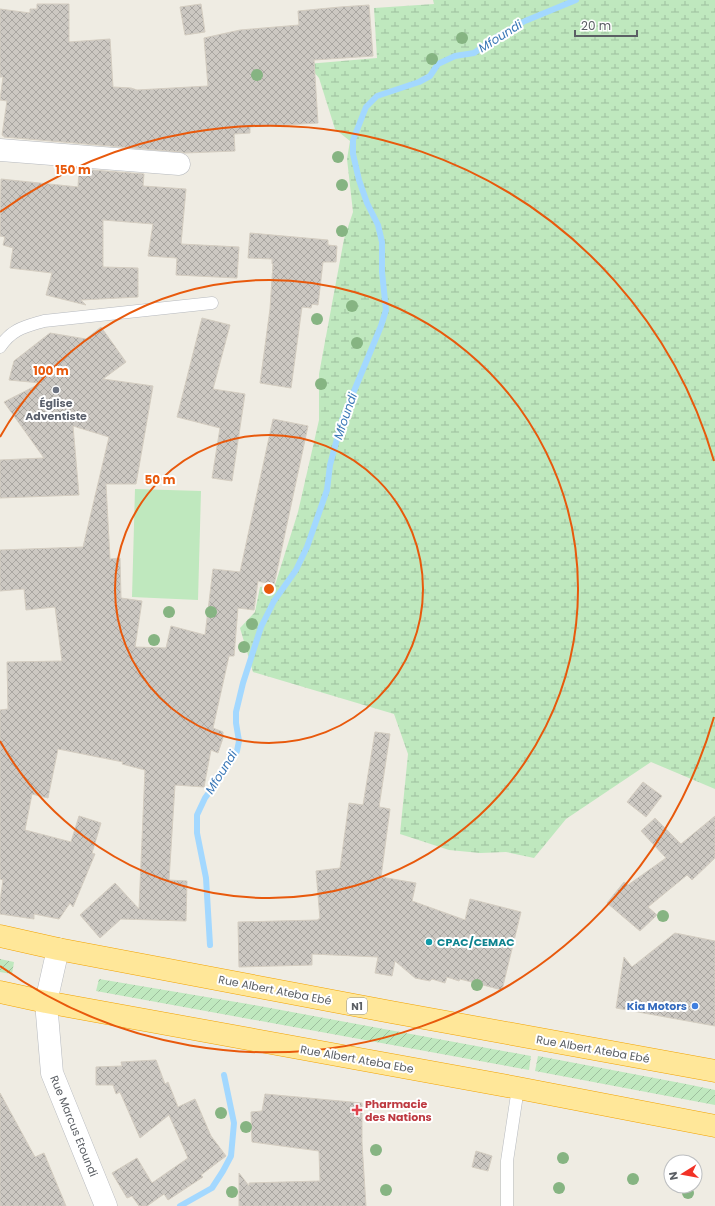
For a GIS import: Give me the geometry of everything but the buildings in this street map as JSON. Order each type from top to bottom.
[{"type":"highway","name":"Rue Albert Ateba Ebé","points":[[0,936],[58,949],[391,1012],[715,1071]]},
{"type":"highway","name":"Rue Albert Ateba Ebe","points":[[0,992],[46,1002],[518,1088],[715,1126]]},
{"type":"street","points":[[0,150],[178,164]]},
{"type":"street","name":"Rue Marcus Etoundi","points":[[58,949],[46,1002],[52,1073],[106,1206]]},
{"type":"lane","points":[[0,347],[5,339],[20,328],[44,321],[212,304]]},
{"type":"lane","points":[[507,1206],[507,1161],[518,1088]]},
{"type":"green space","points":[[433,0],[715,0],[715,789],[651,762],[566,819],[534,858],[506,852],[480,853],[449,850],[400,834],[408,754],[394,714],[253,672],[240,628],[255,612],[260,587],[275,585],[298,512],[319,420],[319,374],[344,239],[353,212],[347,159],[350,141],[335,129],[319,78],[307,64],[377,58],[374,8],[434,4]]},
{"type":"green space","points":[[135,489],[201,491],[198,600],[132,597]]},
{"type":"green space","points":[[0,959],[14,962],[12,974],[0,972]]},
{"type":"green space","points":[[99,979],[248,1004],[531,1056],[529,1070],[96,991]]},
{"type":"green space","points":[[538,1056],[715,1090],[715,1105],[535,1071]]},
{"type":"waterway","name":"Mfoundi","points":[[210,945],[206,878],[197,833],[197,815],[205,798],[231,762],[237,751],[239,741],[236,712],[243,683],[261,627],[274,601],[296,570],[307,547],[327,490],[330,465],[342,420],[381,326],[386,310],[382,272],[382,242],[378,225],[367,203],[359,180],[353,154],[353,140],[366,107],[377,96],[419,82],[430,76],[438,64],[455,56],[474,53],[498,36],[525,21],[576,0]]},
{"type":"waterway","name":"Mfoundi","points":[[180,1206],[212,1188],[231,1156],[234,1123],[224,1075]]},
{"type":"place","name":"Église Adventiste","points":[[56,390]]},
{"type":"place","name":"CPAC/CEMAC","points":[[429,942]]},
{"type":"place","name":"Kia Motors","points":[[695,1006]]},
{"type":"place","name":"Pharmacie des Nations","points":[[357,1110]]}]
